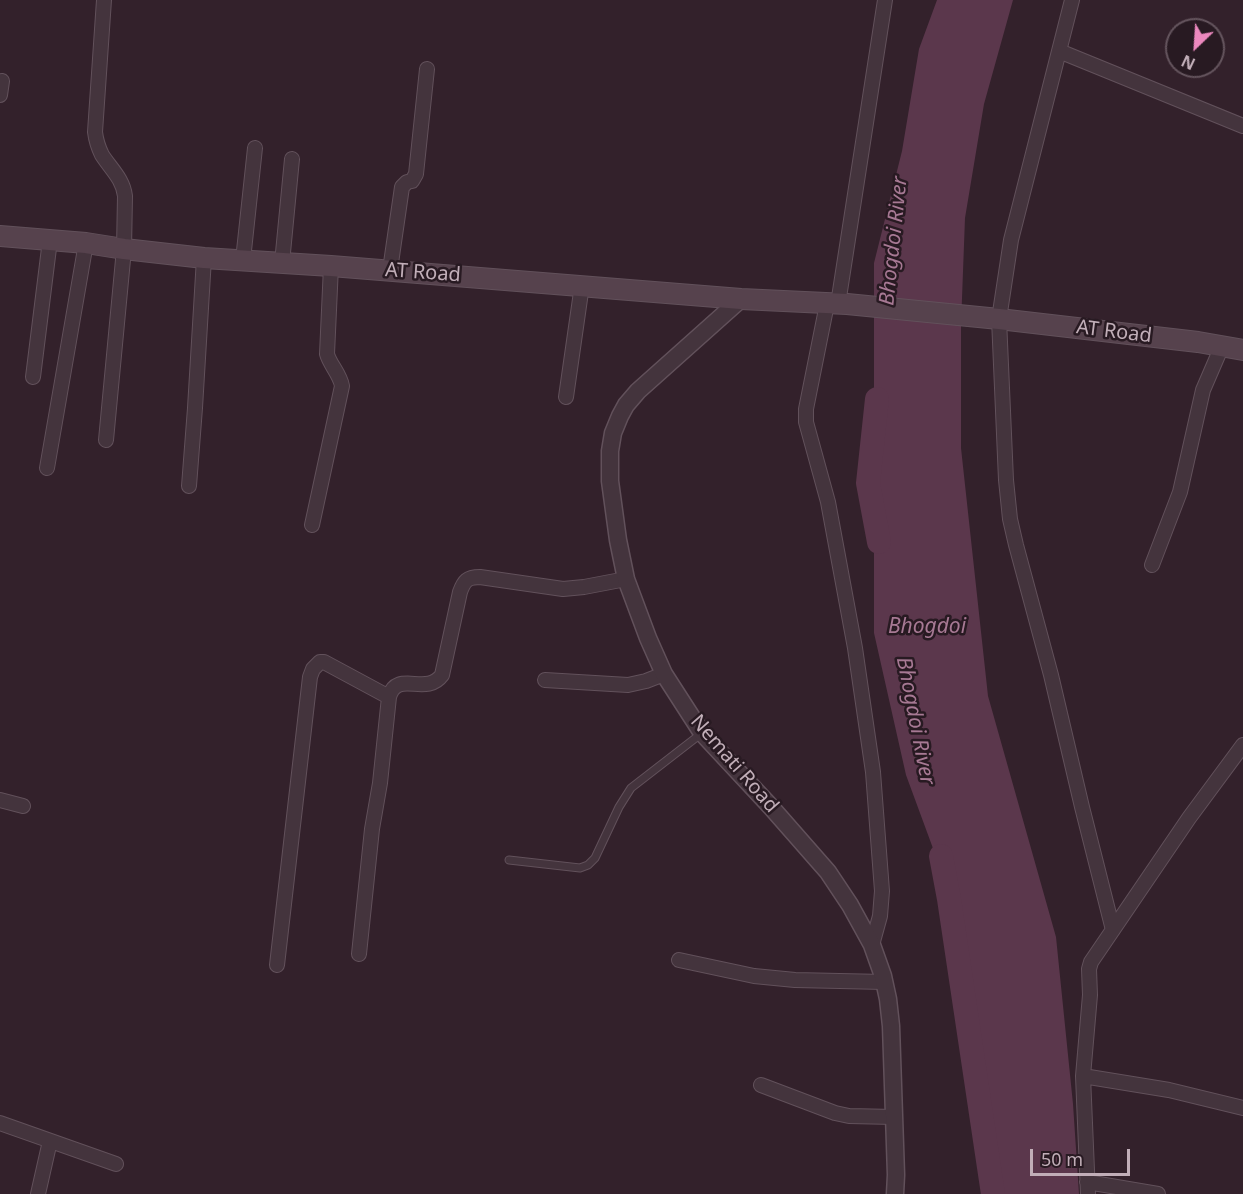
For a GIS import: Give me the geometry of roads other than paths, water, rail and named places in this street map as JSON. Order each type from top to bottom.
[{"type":"main road","name":"AT Road","points":[[0,236],[86,243],[204,258],[390,270],[741,299],[837,304],[992,318],[1243,350]]},
{"type":"street","points":[[104,0],[95,132],[103,156],[121,180],[125,196],[124,249],[106,440]]},
{"type":"street","points":[[873,945],[882,899],[873,772],[855,648],[828,502],[806,422],[806,409],[837,304],[885,0]]},
{"type":"street","points":[[1072,0],[992,318],[1010,519],[1051,675],[1113,930]]},
{"type":"street","points":[[1059,51],[1243,126]]},
{"type":"street","points":[[390,270],[402,187],[406,182],[412,181],[416,174],[427,69]]},
{"type":"street","points":[[0,96],[2,81]]},
{"type":"street","points":[[243,260],[255,148]]},
{"type":"street","points":[[282,263],[292,159]]},
{"type":"street","points":[[33,377],[50,240]]},
{"type":"street","points":[[47,468],[86,243]]},
{"type":"street","points":[[189,486],[204,258]]},
{"type":"street","points":[[312,525],[342,386],[342,381],[327,354],[332,266]]},
{"type":"street","points":[[566,397],[582,285]]},
{"type":"street","name":"Nemati Road","points":[[741,299],[638,391],[626,405],[613,433],[610,451],[610,481],[618,540],[626,579],[664,674],[702,733],[828,872],[850,904],[873,945],[888,999],[891,1026],[895,1194]]},
{"type":"street","points":[[1152,565],[1180,492],[1203,390],[1222,346]]},
{"type":"street","points":[[359,954],[389,697],[396,685],[402,683],[431,684],[442,675],[463,584],[467,579],[480,577],[563,589],[626,579]]},
{"type":"street","points":[[277,965],[303,732],[313,669],[320,662],[324,662],[389,697]]},
{"type":"street","points":[[545,680],[628,685],[664,674]]},
{"type":"street","points":[[1158,1194],[1087,1188],[1083,1076],[1090,995],[1089,969],[1091,962],[1188,818],[1243,746]]},
{"type":"street","points":[[0,800],[23,806]]},
{"type":"street","points":[[679,960],[771,978],[884,982]]},
{"type":"street","points":[[1083,1076],[1169,1090],[1243,1108]]},
{"type":"street","points":[[761,1084],[835,1113],[849,1116],[894,1117]]},
{"type":"street","points":[[0,1123],[116,1164]]},
{"type":"street","points":[[38,1194],[50,1141]]},
{"type":"lane","points":[[509,860],[580,868],[588,865],[595,858],[619,807],[631,788],[702,733]]},
{"type":"water","name":"Bhogdoi","points":[[937,0],[1013,0],[984,104],[965,218],[961,325],[961,448],[988,696],[1056,937],[1073,1104],[1079,1194],[999,1194],[973,998],[952,900],[906,775],[874,633],[874,263],[902,151],[919,49]]},
{"type":"waterway","name":"Bhogdoi River","points":[[877,399],[868,483],[879,542]]},
{"type":"waterway","name":"Bhogdoi River","points":[[941,856],[993,1194]]}]
